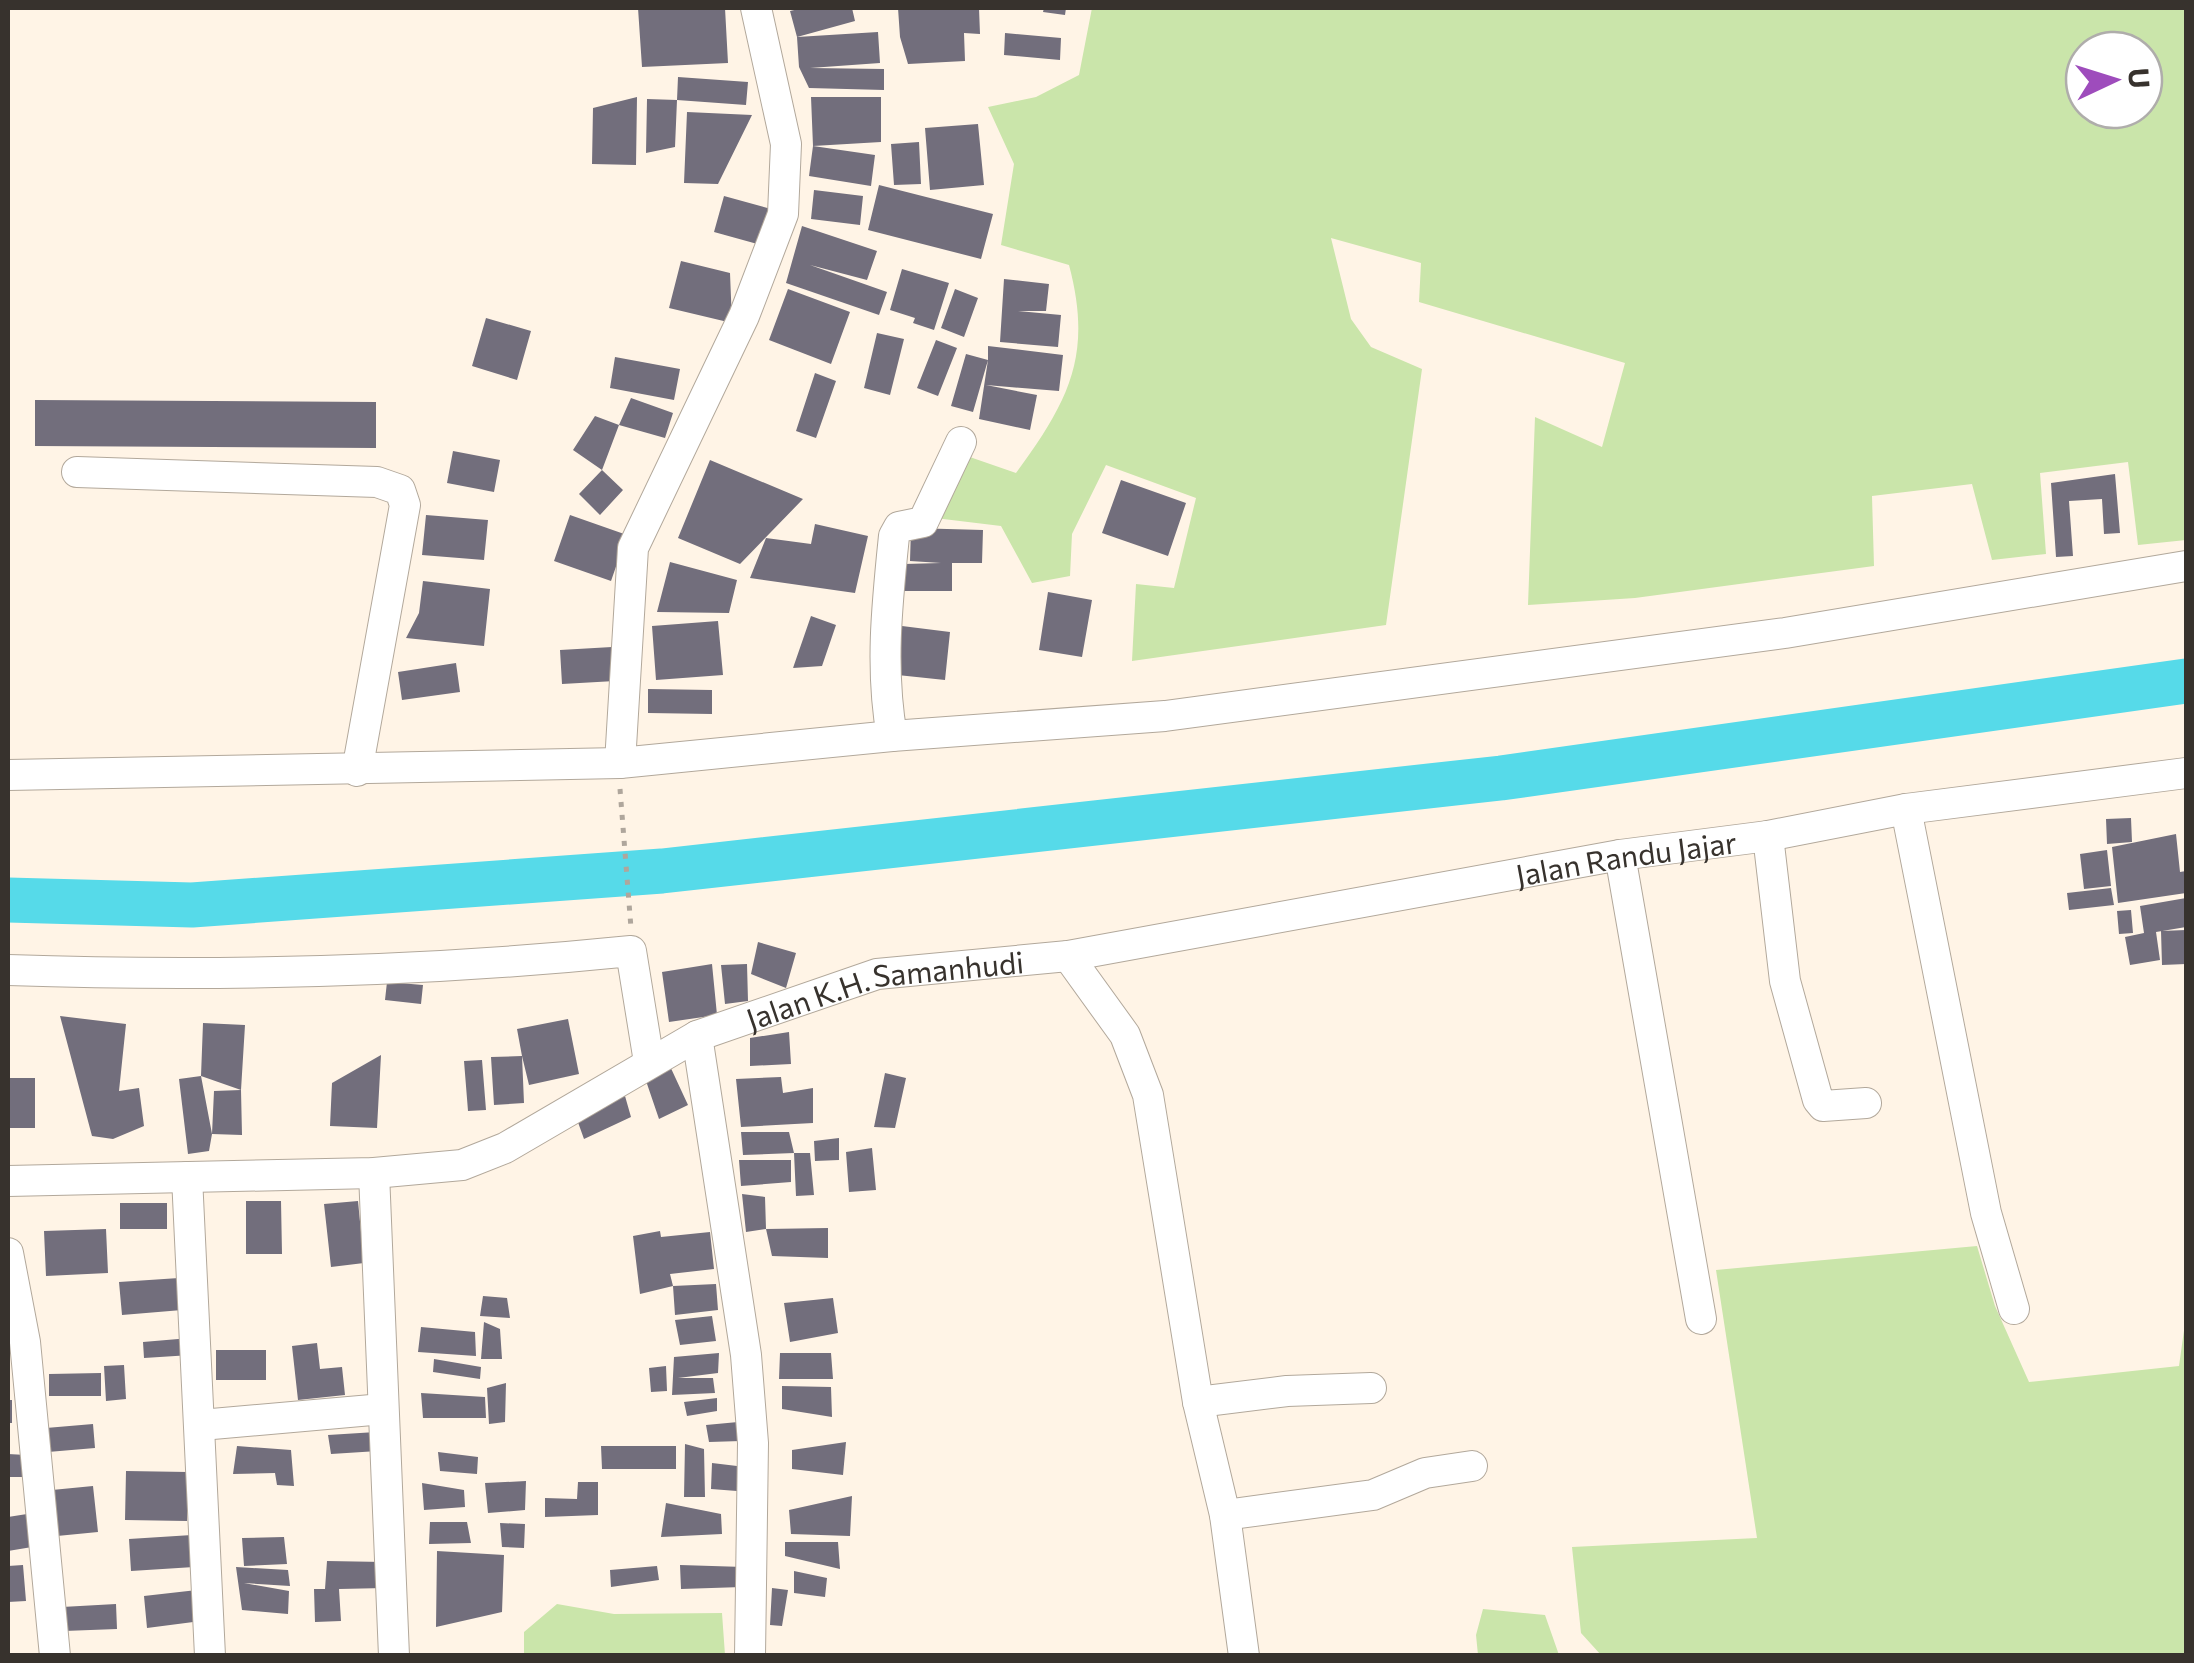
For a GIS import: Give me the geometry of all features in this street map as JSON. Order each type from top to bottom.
[{"type":"street","points":[[620,763],[633,548],[737,332],[783,214],[786,144],[756,8]]},
{"type":"street","points":[[888,711],[885,607],[895,530],[923,522],[961,442]]},
{"type":"street","points":[[77,472],[377,482],[400,490],[406,505],[357,772]]},
{"type":"street","points":[[8,776],[357,772],[620,763],[888,711],[1184,714],[1785,633],[2186,566]]},
{"type":"street","name":"Jalan Randu Jajar","points":[[1068,956],[1625,879],[1910,832],[2186,773]]},
{"type":"street","points":[[1910,832],[1986,1213],[2014,1309]]},
{"type":"street","points":[[1771,854],[1785,981],[1818,1100],[1823,1106],[1866,1103]]},
{"type":"street","points":[[1625,879],[1701,1319]]},
{"type":"street","points":[[8,970],[262,972],[454,968],[631,950],[649,1062]]},
{"type":"street","name":"Jalan K.H. Samanhudi","points":[[8,1181],[374,1173],[482,1160],[697,1036],[877,974],[1068,956],[1125,1035],[1140,1066],[1162,1168],[1198,1402],[1225,1516],[1244,1656]]},
{"type":"street","points":[[697,1036],[746,1355],[753,1444],[750,1656]]},
{"type":"street","points":[[367,1656],[394,1655],[374,1173]]},
{"type":"street","points":[[187,1178],[210,1656]]},
{"type":"street","points":[[8,1253],[25,1342],[55,1656]]},
{"type":"street","points":[[1198,1402],[1286,1391],[1371,1388]]},
{"type":"street","points":[[201,1424],[383,1408]]},
{"type":"street","points":[[1225,1516],[1373,1496],[1425,1473],[1472,1466]]},
{"type":"path","points":[[620,798],[632,938]]},
{"type":"green space","points":[[1092,8],[2186,8],[2186,540],[2138,545],[2128,462],[2040,473],[2046,554],[1992,560],[1972,484],[1872,496],[1874,566],[1635,598],[1528,605],[1535,417],[1602,447],[1625,363],[1419,302],[1421,263],[1331,238],[1351,319],[1371,347],[1422,369],[1386,625],[1132,661],[1136,584],[1174,588],[1196,498],[1106,465],[1072,534],[1070,576],[1032,583],[1001,526],[935,518],[964,455],[1016,473],[1062,399],[1077,351],[1076,297],[1069,265],[1001,245],[1014,164],[988,107],[1036,97],[1079,75]]},
{"type":"green space","points":[[1977,1246],[1995,1306],[2029,1382],[2179,1366],[2186,1316],[2186,1655],[1601,1655],[1581,1633],[1572,1547],[1757,1538],[1716,1270]]},
{"type":"green space","points":[[557,1604],[614,1614],[722,1613],[725,1655],[524,1655],[524,1632]]},
{"type":"green space","points":[[1483,1609],[1545,1615],[1559,1655],[1478,1655],[1476,1635]]},
{"type":"building","points":[[638,8],[725,8],[728,63],[642,67]]},
{"type":"building","points":[[852,8],[855,21],[797,37],[790,11]]},
{"type":"building","points":[[898,8],[979,8],[980,34],[964,33],[965,61],[908,64],[900,37]]},
{"type":"building","points":[[1044,8],[1066,8],[1065,15],[1043,12]]},
{"type":"building","points":[[878,32],[880,63],[810,68],[884,69],[884,90],[809,88],[799,67],[797,37]]},
{"type":"building","points":[[1005,33],[1061,38],[1060,60],[1004,55]]},
{"type":"building","points":[[678,77],[748,82],[746,105],[677,100]]},
{"type":"building","points":[[637,97],[636,165],[592,164],[593,108]]},
{"type":"building","points":[[811,97],[881,97],[881,142],[813,146]]},
{"type":"building","points":[[647,99],[677,100],[675,147],[646,153]]},
{"type":"building","points":[[687,112],[752,115],[718,184],[684,183]]},
{"type":"building","points":[[978,124],[984,185],[930,190],[925,128]]},
{"type":"building","points":[[919,142],[921,184],[894,185],[891,144]]},
{"type":"building","points":[[813,146],[875,155],[871,186],[809,176]]},
{"type":"building","points":[[879,185],[993,214],[981,259],[868,230]]},
{"type":"building","points":[[814,190],[863,196],[860,225],[811,219]]},
{"type":"building","points":[[724,196],[771,209],[761,245],[714,232]]},
{"type":"building","points":[[802,226],[877,251],[867,280],[810,265],[887,292],[879,315],[786,283]]},
{"type":"building","points":[[681,261],[730,273],[732,323],[669,308]]},
{"type":"building","points":[[902,269],[949,283],[934,330],[913,323],[915,318],[890,310]]},
{"type":"building","points":[[1004,279],[1049,284],[1046,311],[1018,311],[1061,315],[1058,347],[1000,342]]},
{"type":"building","points":[[788,289],[850,312],[831,364],[769,340]]},
{"type":"building","points":[[955,289],[978,298],[964,337],[941,328]]},
{"type":"building","points":[[486,318],[531,331],[517,380],[472,366]]},
{"type":"building","points":[[877,333],[904,339],[890,395],[864,388]]},
{"type":"building","points":[[936,340],[957,348],[938,396],[917,388]]},
{"type":"building","points":[[988,346],[1063,355],[1059,391],[986,385],[1037,395],[1030,430],[979,419]]},
{"type":"building","points":[[966,354],[988,360],[973,412],[951,406]]},
{"type":"building","points":[[615,357],[680,369],[674,400],[610,388]]},
{"type":"building","points":[[815,373],[836,381],[816,438],[796,431]]},
{"type":"building","points":[[631,398],[673,413],[665,438],[619,425]]},
{"type":"building","points":[[35,400],[376,402],[376,448],[35,446]]},
{"type":"building","points":[[595,416],[619,425],[602,470],[573,450]]},
{"type":"building","points":[[453,451],[500,460],[494,492],[447,483]]},
{"type":"building","points":[[710,460],[803,499],[740,564],[678,538]]},
{"type":"building","points":[[602,470],[623,490],[600,515],[579,494]]},
{"type":"building","points":[[2115,474],[2120,533],[2104,534],[2102,499],[2069,501],[2073,556],[2056,557],[2051,483]]},
{"type":"building","points":[[1121,480],[1186,503],[1168,556],[1102,533]]},
{"type":"building","points":[[426,515],[488,520],[484,560],[422,555]]},
{"type":"building","points":[[570,515],[627,535],[611,581],[554,561]]},
{"type":"building","points":[[815,524],[868,536],[855,593],[750,578],[766,538],[811,544]]},
{"type":"building","points":[[911,528],[983,530],[982,563],[952,563],[952,591],[904,591],[904,564],[941,563],[910,561]]},
{"type":"building","points":[[670,562],[737,580],[729,613],[657,612]]},
{"type":"building","points":[[423,581],[490,589],[484,646],[406,638],[419,613]]},
{"type":"building","points":[[1048,592],[1092,600],[1082,657],[1039,650]]},
{"type":"building","points":[[811,616],[836,625],[822,666],[793,668]]},
{"type":"building","points":[[718,621],[723,675],[656,680],[652,626]]},
{"type":"building","points":[[894,625],[950,632],[945,680],[888,674]]},
{"type":"building","points":[[612,647],[615,681],[562,684],[560,650]]},
{"type":"building","points":[[456,663],[460,692],[402,700],[398,672]]},
{"type":"building","points":[[648,689],[712,690],[712,714],[648,713]]},
{"type":"building","points":[[2131,818],[2132,842],[2107,844],[2106,819]]},
{"type":"building","points":[[2176,834],[2180,872],[2186,871],[2186,893],[2118,903],[2112,847]]},
{"type":"building","points":[[2107,850],[2111,886],[2084,889],[2080,854]]},
{"type":"building","points":[[2111,888],[2114,905],[2069,910],[2067,893]]},
{"type":"building","points":[[2186,898],[2186,927],[2156,932],[2160,960],[2130,965],[2125,937],[2144,933],[2140,906]]},
{"type":"building","points":[[2131,910],[2133,933],[2119,934],[2117,911]]},
{"type":"building","points":[[2186,930],[2186,964],[2162,965],[2161,931]]},
{"type":"building","points":[[758,942],[796,953],[786,988],[751,974]]},
{"type":"building","points":[[712,964],[717,1015],[669,1022],[662,972]]},
{"type":"building","points":[[747,964],[748,1001],[725,1004],[721,965]]},
{"type":"building","points":[[387,982],[423,985],[421,1004],[385,1000]]},
{"type":"building","points":[[60,1016],[126,1024],[119,1091],[139,1088],[144,1126],[113,1139],[92,1136]]},
{"type":"building","points":[[568,1019],[579,1074],[529,1085],[517,1029]]},
{"type":"building","points":[[203,1023],[245,1025],[241,1090],[201,1076]]},
{"type":"building","points":[[789,1032],[791,1064],[750,1066],[750,1038]]},
{"type":"building","points":[[381,1055],[377,1128],[330,1126],[332,1083]]},
{"type":"building","points":[[522,1056],[524,1103],[494,1105],[491,1057]]},
{"type":"building","points":[[482,1060],[486,1110],[468,1111],[464,1061]]},
{"type":"building","points":[[669,1064],[688,1105],[659,1119],[644,1075]]},
{"type":"building","points":[[885,1073],[906,1078],[895,1128],[874,1127]]},
{"type":"building","points":[[201,1076],[212,1134],[209,1151],[188,1154],[179,1079]]},
{"type":"building","points":[[781,1077],[783,1093],[813,1088],[813,1123],[741,1127],[736,1079]]},
{"type":"building","points":[[8,1078],[35,1078],[35,1128],[8,1128]]},
{"type":"building","points":[[241,1090],[242,1135],[212,1134],[214,1091]]},
{"type":"building","points":[[625,1096],[631,1117],[584,1139],[575,1114]]},
{"type":"building","points":[[741,1132],[789,1132],[794,1153],[743,1155]]},
{"type":"building","points":[[839,1138],[839,1160],[815,1161],[814,1141]]},
{"type":"building","points":[[872,1148],[876,1190],[849,1192],[846,1152]]},
{"type":"building","points":[[794,1153],[810,1153],[814,1195],[796,1196]]},
{"type":"building","points":[[739,1160],[791,1160],[791,1182],[741,1186]]},
{"type":"building","points":[[742,1194],[765,1197],[766,1229],[746,1232]]},
{"type":"building","points":[[246,1201],[281,1201],[282,1254],[246,1254]]},
{"type":"building","points":[[358,1201],[364,1263],[331,1267],[324,1204]]},
{"type":"building","points":[[120,1203],[167,1203],[167,1229],[120,1229]]},
{"type":"building","points":[[828,1228],[828,1258],[772,1256],[766,1229]]},
{"type":"building","points":[[106,1229],[108,1273],[46,1276],[44,1231]]},
{"type":"building","points":[[660,1231],[661,1237],[710,1232],[714,1269],[670,1274],[673,1286],[640,1294],[633,1236]]},
{"type":"building","points":[[179,1278],[182,1310],[122,1315],[119,1282]]},
{"type":"building","points":[[716,1284],[718,1310],[675,1315],[673,1286]]},
{"type":"building","points":[[483,1296],[507,1298],[510,1318],[480,1316]]},
{"type":"building","points":[[833,1298],[838,1333],[790,1342],[784,1303]]},
{"type":"building","points":[[712,1316],[716,1341],[680,1345],[675,1320]]},
{"type":"building","points":[[484,1322],[500,1329],[502,1359],[481,1359]]},
{"type":"building","points":[[421,1327],[475,1332],[476,1356],[418,1352]]},
{"type":"building","points":[[190,1338],[191,1355],[144,1358],[143,1342]]},
{"type":"building","points":[[317,1343],[320,1369],[342,1367],[345,1395],[298,1400],[292,1346]]},
{"type":"building","points":[[216,1350],[266,1350],[266,1380],[216,1380]]},
{"type":"building","points":[[719,1353],[718,1373],[678,1378],[713,1378],[715,1393],[672,1395],[674,1357]]},
{"type":"building","points":[[780,1353],[831,1353],[833,1379],[779,1379]]},
{"type":"building","points":[[434,1359],[481,1367],[480,1379],[433,1372]]},
{"type":"building","points":[[124,1365],[126,1399],[106,1401],[104,1366]]},
{"type":"building","points":[[666,1366],[667,1391],[651,1392],[649,1368]]},
{"type":"building","points":[[101,1373],[101,1396],[49,1396],[49,1374]]},
{"type":"building","points":[[506,1383],[505,1422],[489,1424],[487,1388]]},
{"type":"building","points":[[782,1386],[831,1387],[832,1417],[782,1409]]},
{"type":"building","points":[[421,1393],[485,1397],[486,1418],[423,1418]]},
{"type":"building","points":[[717,1398],[717,1411],[687,1416],[684,1402]]},
{"type":"building","points":[[8,1400],[12,1400],[12,1423],[8,1423]]},
{"type":"building","points":[[738,1422],[741,1441],[709,1442],[706,1425]]},
{"type":"building","points":[[93,1424],[95,1448],[48,1452],[46,1428]]},
{"type":"building","points":[[376,1432],[378,1451],[331,1454],[328,1435]]},
{"type":"building","points":[[846,1442],[843,1475],[792,1469],[792,1450]]},
{"type":"building","points":[[685,1444],[704,1449],[705,1497],[684,1497]]},
{"type":"building","points":[[237,1446],[291,1450],[294,1486],[277,1485],[275,1473],[233,1474]]},
{"type":"building","points":[[601,1446],[676,1446],[676,1469],[602,1469]]},
{"type":"building","points":[[438,1452],[478,1457],[477,1474],[440,1471]]},
{"type":"building","points":[[8,1454],[26,1455],[26,1477],[8,1477]]},
{"type":"building","points":[[712,1463],[737,1466],[737,1491],[711,1489]]},
{"type":"building","points":[[126,1471],[188,1472],[187,1521],[125,1520]]},
{"type":"building","points":[[526,1481],[525,1510],[488,1513],[485,1483]]},
{"type":"building","points":[[578,1482],[598,1482],[598,1515],[545,1517],[545,1498],[577,1499]]},
{"type":"building","points":[[422,1483],[464,1490],[465,1507],[424,1510]]},
{"type":"building","points":[[93,1486],[98,1532],[57,1536],[52,1490]]},
{"type":"building","points":[[852,1496],[850,1536],[791,1534],[789,1510]]},
{"type":"building","points":[[666,1503],[721,1514],[722,1534],[661,1537]]},
{"type":"building","points":[[27,1514],[32,1547],[8,1551],[8,1517]]},
{"type":"building","points":[[430,1522],[467,1522],[471,1543],[429,1544]]},
{"type":"building","points":[[500,1523],[525,1524],[524,1548],[502,1547]]},
{"type":"building","points":[[192,1535],[194,1567],[131,1571],[129,1539]]},
{"type":"building","points":[[284,1537],[287,1564],[244,1566],[242,1538]]},
{"type":"building","points":[[785,1542],[838,1542],[840,1569],[785,1556]]},
{"type":"building","points":[[437,1551],[504,1555],[502,1612],[436,1627]]},
{"type":"building","points":[[327,1561],[384,1562],[385,1588],[339,1589],[341,1621],[315,1622],[314,1589],[325,1589]]},
{"type":"building","points":[[23,1565],[26,1601],[8,1602],[8,1566]]},
{"type":"building","points":[[680,1565],[744,1567],[742,1587],[681,1589]]},
{"type":"building","points":[[657,1566],[659,1580],[611,1587],[610,1570]]},
{"type":"building","points":[[236,1567],[288,1570],[290,1586],[244,1583],[289,1591],[288,1614],[242,1610]]},
{"type":"building","points":[[794,1571],[827,1578],[825,1597],[794,1593]]},
{"type":"building","points":[[772,1588],[788,1590],[782,1626],[770,1625]]},
{"type":"building","points":[[197,1590],[201,1621],[147,1628],[144,1596]]},
{"type":"building","points":[[116,1604],[117,1629],[64,1631],[62,1607]]},
{"type":"waterway","points":[[8,900],[192,905],[662,871],[1501,778],[2186,681]]}]
